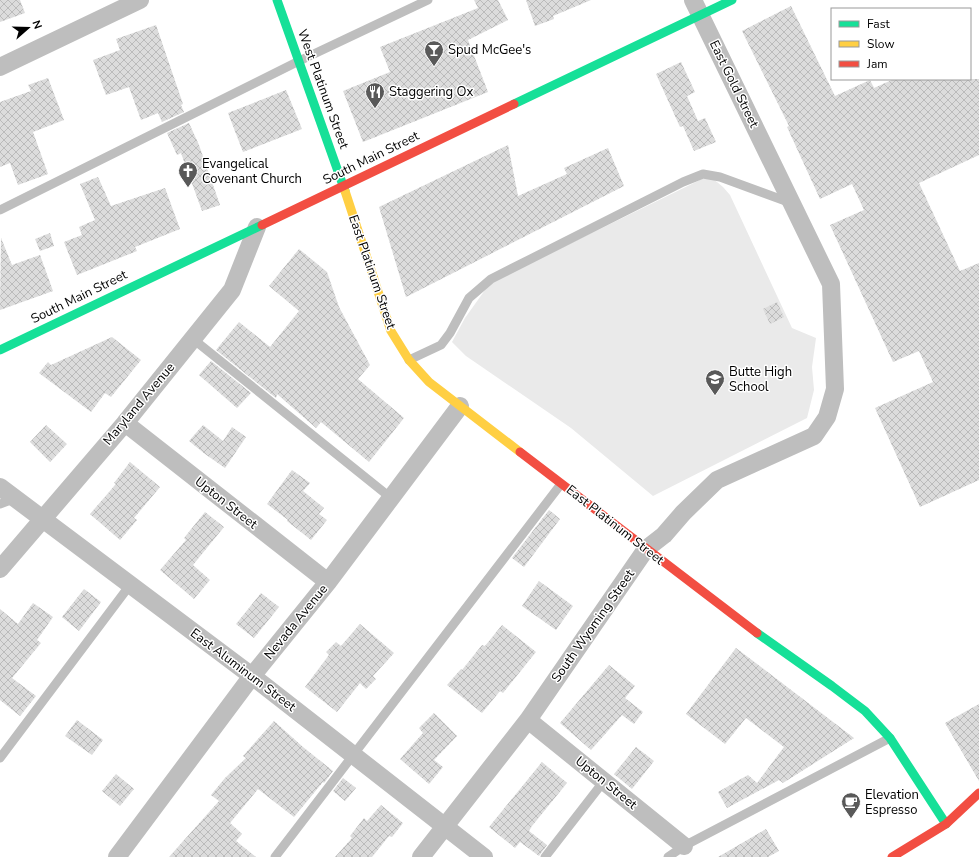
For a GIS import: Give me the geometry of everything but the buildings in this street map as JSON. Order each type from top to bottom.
[{"type":"street","points":[[0,67],[140,0]]},
{"type":"street","name":"West Platinum Street","points":[[277,0],[343,186]]},
{"type":"street","name":"South Main Street","points":[[0,350],[343,186],[697,8],[732,0]]},
{"type":"street","name":"East Gold Street","points":[[697,8],[768,154]]},
{"type":"street","name":"South Wyoming Street","points":[[421,857],[528,720],[646,549],[664,534],[717,480],[814,436],[827,417],[835,389],[831,284],[768,154]]},
{"type":"street","name":"East Platinum Street","points":[[343,186],[391,331],[409,360],[429,382],[741,622],[832,686],[865,712],[890,738],[946,824]]},
{"type":"street","name":"Maryland Avenue","points":[[0,569],[42,518],[125,423],[232,290],[257,227]]},
{"type":"street","name":"Nevada Avenue","points":[[117,857],[252,676],[328,582],[460,406]]},
{"type":"street","name":"Upton Street","points":[[125,423],[328,582]]},
{"type":"street","name":"East Aluminum Street","points":[[0,487],[8,501],[42,518],[252,676],[484,857]]},
{"type":"street","name":"Upton Street","points":[[528,720],[684,846]]},
{"type":"street","points":[[892,857],[946,824],[976,800]]},
{"type":"street","points":[[946,824],[966,818]]},
{"type":"lane","points":[[0,210],[428,0]]},
{"type":"lane","points":[[409,360],[441,345],[469,298],[491,279],[683,182],[703,174],[720,177],[792,203]]},
{"type":"lane","points":[[193,339],[391,498]]},
{"type":"lane","points":[[275,857],[561,484]]},
{"type":"lane","points":[[0,758],[130,585]]},
{"type":"lane","points":[[668,857],[684,846],[890,738]]},
{"type":"lane","points":[[545,857],[604,781]]},
{"type":"shaded area","points":[[711,177],[730,195],[792,328],[816,338],[812,367],[814,390],[807,418],[653,496],[571,428],[466,356],[452,342],[465,318],[490,283],[702,179]]},
{"type":"traffic: fast","points":[[277,0],[345,191]]},
{"type":"traffic: fast","points":[[514,104],[732,0]]},
{"type":"traffic: fast","points":[[0,350],[262,225]]},
{"type":"traffic: fast","points":[[757,633],[865,711],[890,738],[946,824]]},
{"type":"traffic: slow","points":[[345,191],[391,331],[409,360],[429,382],[520,452]]},
{"type":"traffic: jam","points":[[262,225],[514,104]]},
{"type":"traffic: jam","points":[[520,452],[757,633]]},
{"type":"traffic: jam","points":[[892,857],[946,824],[979,793]]},
{"type":"place","name":"Spud McGee's","points":[[434,67]]},
{"type":"place","name":"Staggering Ox","points":[[375,109]]},
{"type":"place","name":"Evangelical Covenant Church","points":[[188,188]]},
{"type":"place","name":"Butte High School","points":[[715,396]]},
{"type":"place","name":"Elevation Espresso","points":[[851,819]]}]
